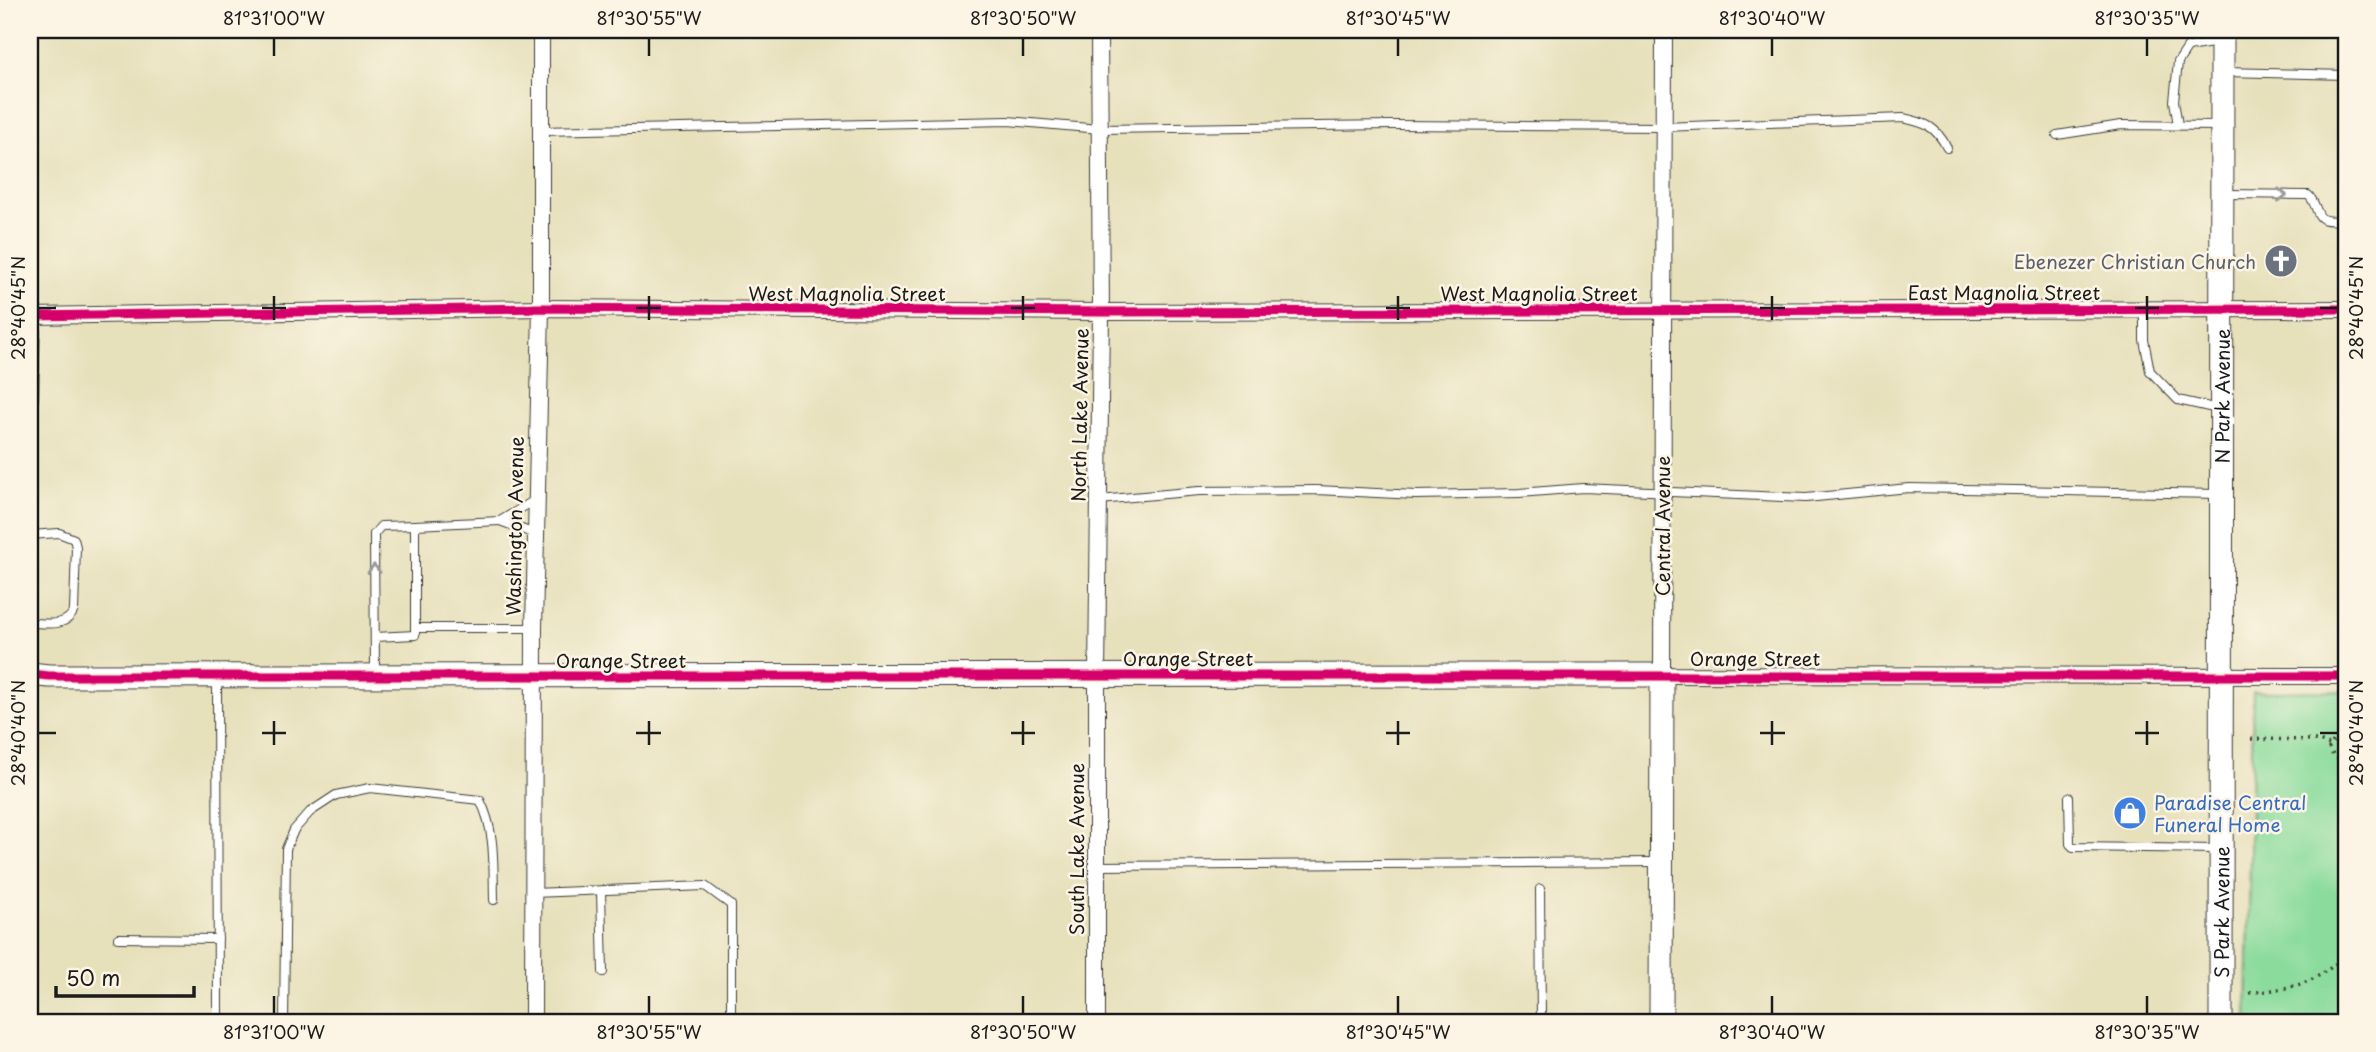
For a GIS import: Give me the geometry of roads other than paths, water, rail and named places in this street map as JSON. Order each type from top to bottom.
[{"type":"street","name":"Washington Avenue","points":[[533,1022],[535,500],[541,308],[541,30]]},
{"type":"street","name":"North Lake Avenue","points":[[1097,676],[1101,312],[1100,30]]},
{"type":"street","name":"Central Avenue","points":[[1661,1022],[1661,310],[1664,30]]},
{"type":"street","name":"N Park Avenue","points":[[2222,36],[2222,677]]},
{"type":"street","points":[[30,282],[30,399]]},
{"type":"street","name":"West Magnolia Street","points":[[32,316],[541,308],[1101,312],[1661,310]]},
{"type":"street","name":"East Magnolia Street","points":[[1661,310],[2346,309]]},
{"type":"street","name":"Orange Street","points":[[30,674],[218,677],[2346,676]]},
{"type":"street","name":"South Lake Avenue","points":[[1097,676],[1097,1022]]},
{"type":"street","name":"S Park Avenue","points":[[2221,1022],[2222,677]]},
{"type":"lane","points":[[2178,125],[2174,101],[2178,62],[2188,47],[2222,36]]},
{"type":"lane","points":[[2222,72],[2346,75]]},
{"type":"lane","points":[[541,131],[1007,121],[1100,129],[1392,125],[1663,127],[1902,118],[1925,122],[1941,135],[1947,148]]},
{"type":"lane","points":[[2057,135],[2121,125],[2222,126]]},
{"type":"lane","points":[[2221,194],[2308,195],[2314,200],[2323,219],[2346,221]]},
{"type":"lane","points":[[2144,310],[2144,340],[2150,371],[2178,400],[2221,409]]},
{"type":"lane","points":[[1099,500],[1199,491],[1317,490],[1416,495],[1520,493],[1583,488],[1807,498],[1909,488],[2222,494]]},
{"type":"lane","points":[[500,521],[535,500]]},
{"type":"lane","points":[[375,677],[374,534],[382,526],[500,521],[535,534]]},
{"type":"lane","points":[[375,638],[415,635],[415,525]]},
{"type":"lane","points":[[30,535],[66,535],[74,539],[76,547],[74,610],[71,618],[65,622],[30,623]]},
{"type":"lane","points":[[417,628],[534,628]]},
{"type":"lane","points":[[218,677],[218,1022]]},
{"type":"lane","points":[[284,1022],[286,849],[293,830],[310,812],[336,795],[370,788],[480,800],[492,834],[494,900]]},
{"type":"lane","points":[[2069,797],[2070,844],[2073,847],[2221,849]]},
{"type":"lane","points":[[1097,866],[1660,862]]},
{"type":"lane","points":[[533,893],[705,886],[731,905],[731,1022]]},
{"type":"lane","points":[[1540,890],[1541,1022]]},
{"type":"lane","points":[[601,891],[603,972]]},
{"type":"lane","points":[[118,938],[218,939]]},
{"type":"place","name":"Ebenezer Christian Church","points":[[2281,261]]},
{"type":"place","name":"Paradise Central Funeral Home","points":[[2130,813]]}]
